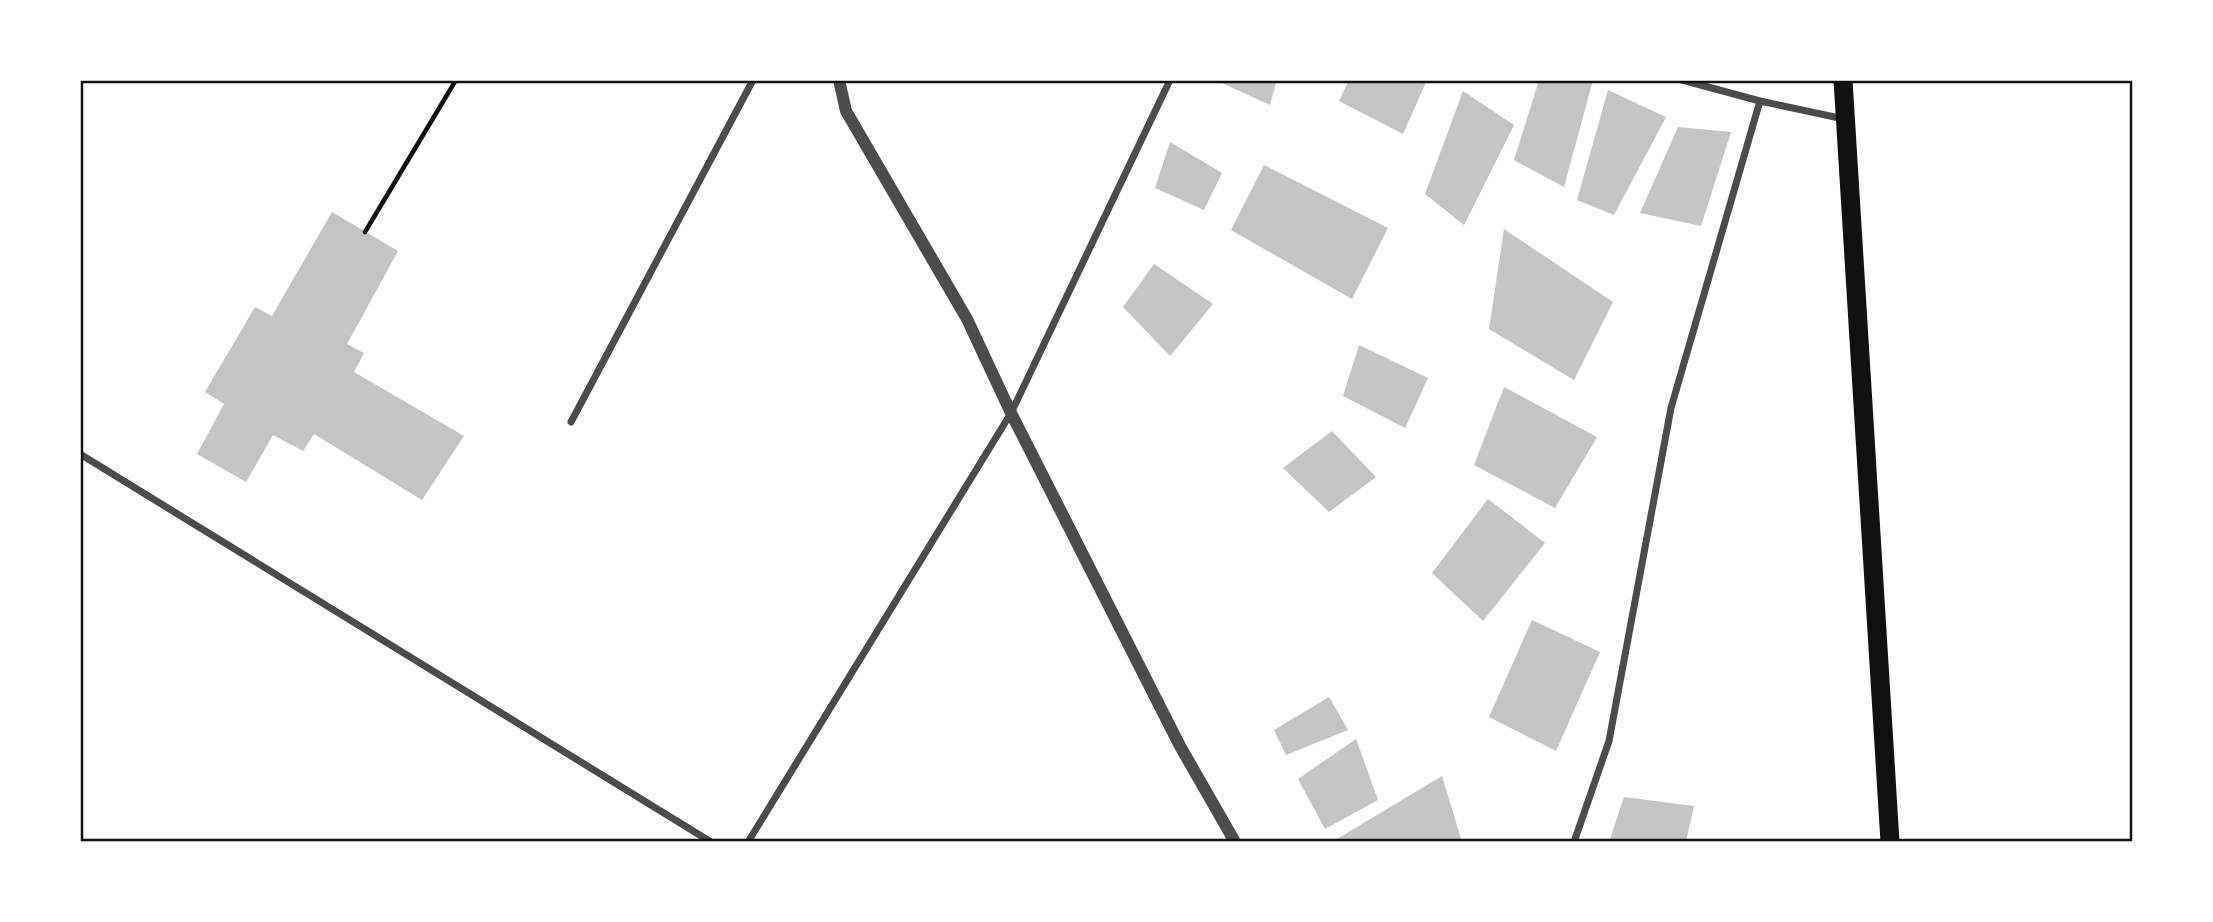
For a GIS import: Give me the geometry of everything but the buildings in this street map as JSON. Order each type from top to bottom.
[{"type":"highway","points":[[1843,80],[1890,842]]},
{"type":"street","points":[[571,422],[753,80]]},
{"type":"street","points":[[839,80],[846,111],[967,319],[1011,413],[1180,746],[1235,842]]},
{"type":"street","points":[[748,842],[1011,413],[1170,80]]},
{"type":"street","points":[[1682,80],[1760,101],[1845,119]]},
{"type":"street","points":[[1574,842],[1609,741],[1671,408],[1760,101]]},
{"type":"street","points":[[80,454],[711,842]]},
{"type":"path","points":[[365,232],[456,80]]}]
